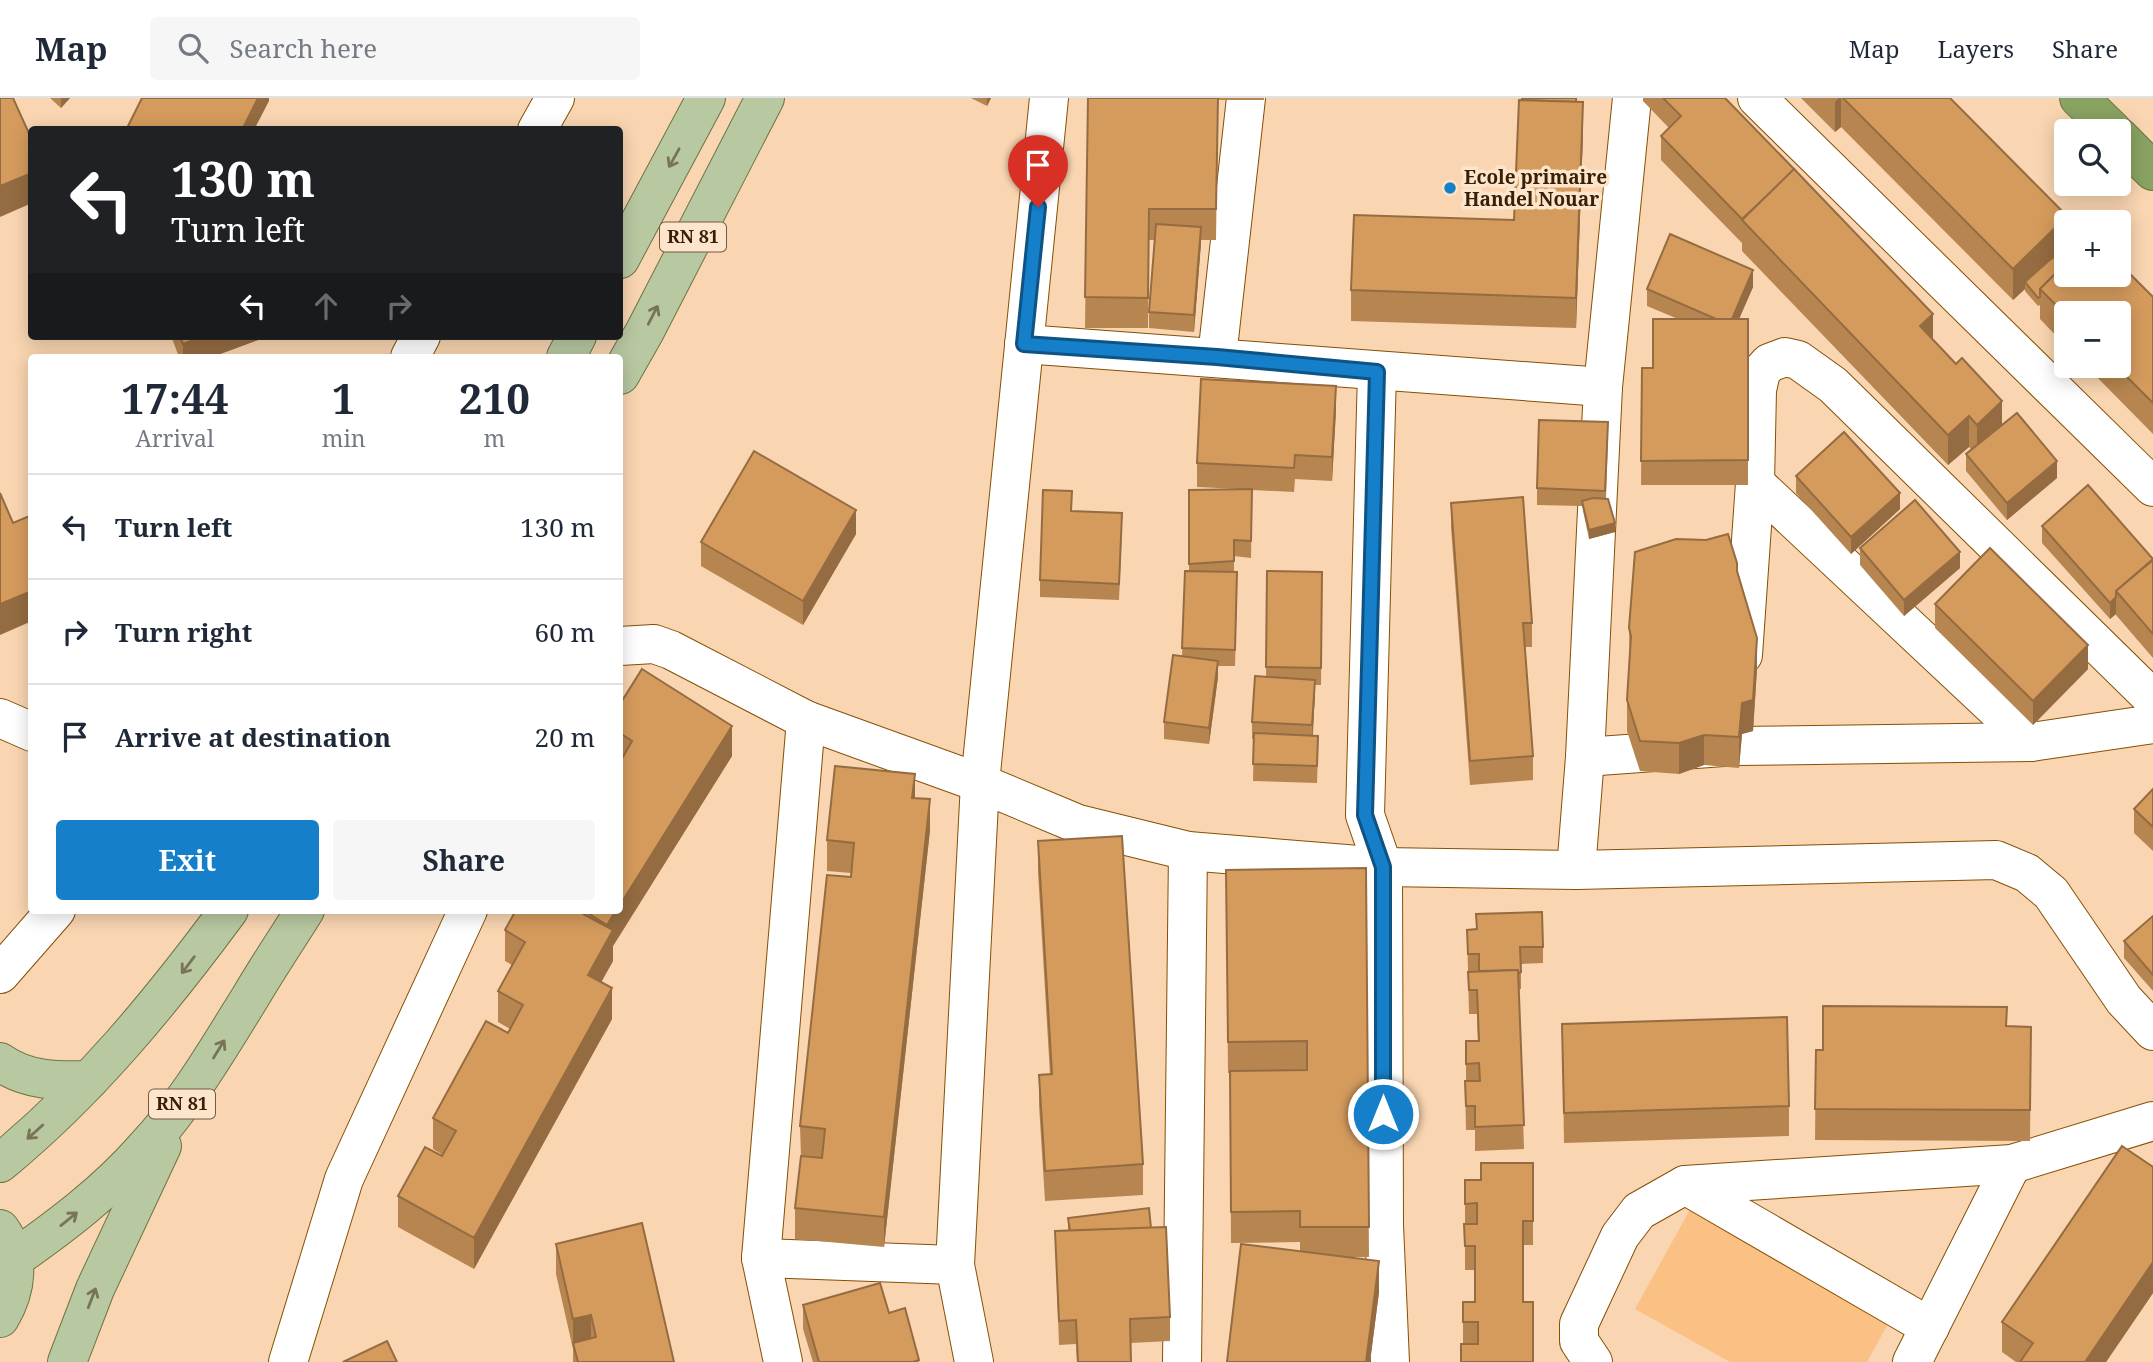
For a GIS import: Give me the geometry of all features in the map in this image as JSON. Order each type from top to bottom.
[{"type":"highway","points":[[2079,98],[2101,119]]},
{"type":"highway","points":[[2131,149],[2153,170]]},
{"type":"main road","name":"RN 81","points":[[623,252],[706,98]]},
{"type":"main road","name":"RN 81","points":[[623,370],[765,98]]},
{"type":"main road","points":[[0,1163],[89,1080],[147,1016],[226,914]]},
{"type":"main road","name":"RN 81","points":[[7,1244],[60,1226],[104,1189],[145,1149],[184,1102],[219,1050],[303,914]]},
{"type":"main road","points":[[0,1062],[25,1076],[89,1080]]},
{"type":"main road","name":"RN 81","points":[[67,1362],[123,1226],[184,1102]]},
{"type":"main road","points":[[0,1318],[10,1300],[15,1280],[7,1244]]},
{"type":"street","points":[[539,126],[555,98]]},
{"type":"street","points":[[974,1362],[956,1265],[980,783],[1049,98]]},
{"type":"street","points":[[1217,357],[1246,98]]},
{"type":"street","points":[[1576,870],[1585,757],[1603,387],[1632,98]]},
{"type":"street","points":[[1757,98],[2153,487]]},
{"type":"street","points":[[1024,344],[1603,387]]},
{"type":"street","points":[[1739,718],[1755,483],[1757,390],[1761,372],[1769,363],[1785,357],[1798,360],[1833,385],[1866,415],[2153,699]]},
{"type":"street","points":[[1377,372],[1365,815],[1383,867],[1384,1225],[1390,1362]]},
{"type":"street","points":[[1755,483],[2031,742]]},
{"type":"street","points":[[623,646],[654,644],[671,650],[806,720],[980,783],[1078,824],[1188,851],[1383,867],[1576,870],[1996,859],[2026,873],[2051,893],[2124,1000],[2153,1031]]},
{"type":"street","points":[[0,718],[28,730]]},
{"type":"street","points":[[1585,757],[1739,718],[2031,742],[2153,724]]},
{"type":"street","points":[[783,1362],[761,1258],[806,720]]},
{"type":"street","points":[[1182,1362],[1188,851]]},
{"type":"street","points":[[0,974],[52,914]]},
{"type":"street","points":[[288,1362],[344,1179],[466,914]]},
{"type":"street","points":[[1593,1362],[1579,1341],[1579,1324],[1620,1236],[1639,1211],[1685,1185],[2012,1164],[2153,1121]]},
{"type":"street","points":[[1912,1362],[2012,1164]]},
{"type":"street","points":[[1685,1185],[1930,1327]]},
{"type":"street","points":[[761,1258],[956,1265]]},
{"type":"shaded area","points":[[1702,1188],[1902,1298],[1867,1362],[1730,1362],[1635,1309]]},
{"type":"building","points":[[0,98],[13,98],[28,131],[28,175],[0,186]]},
{"type":"building","points":[[142,98],[258,98],[244,126],[128,126]]},
{"type":"building","points":[[1088,98],[1218,98],[1216,209],[1149,209],[1148,298],[1085,297]]},
{"type":"building","points":[[1576,98],[1576,102],[1522,100]]},
{"type":"building","points":[[1663,98],[1725,98],[1795,170],[1742,219],[1661,136],[1681,116]]},
{"type":"building","points":[[1843,98],[1950,98],[2061,210],[2054,210],[2054,229],[2013,269]]},
{"type":"building","points":[[1519,100],[1583,102],[1576,298],[1351,290],[1354,215],[1514,220]]},
{"type":"building","points":[[1794,169],[1933,314],[1920,326],[1956,364],[1962,358],[2002,401],[1977,425],[1969,416],[1948,435],[1742,220]]},
{"type":"building","points":[[1156,224],[1201,227],[1194,315],[1149,312]]},
{"type":"building","points":[[1670,234],[1753,270],[1732,319],[1716,319],[1647,289]]},
{"type":"building","points":[[2054,258],[2054,275],[2040,289],[2040,297],[2038,298],[2025,282]]},
{"type":"building","points":[[2054,275],[2054,287],[2131,287],[2131,275],[2153,297],[2153,403],[2128,378],[2131,378],[2131,301],[2054,303],[2040,289]]},
{"type":"building","points":[[1653,319],[1748,319],[1748,460],[1641,461],[1642,368],[1653,368]]},
{"type":"building","points":[[1201,379],[1336,386],[1332,457],[1295,455],[1294,468],[1197,463]]},
{"type":"building","points":[[2017,413],[2057,461],[2007,503],[1966,454]]},
{"type":"building","points":[[1539,420],[1608,422],[1605,491],[1537,488]]},
{"type":"building","points":[[1844,432],[1900,493],[1851,537],[1796,476]]},
{"type":"building","points":[[754,451],[856,510],[803,601],[701,542]]},
{"type":"building","points":[[2088,485],[2153,559],[2116,591],[2116,597],[2110,603],[2042,526]]},
{"type":"building","points":[[1252,489],[1251,541],[1234,540],[1234,561],[1189,564],[1189,490]]},
{"type":"building","points":[[1043,490],[1072,491],[1071,511],[1122,513],[1119,584],[1040,580]]},
{"type":"building","points":[[0,493],[13,523],[28,517],[28,593],[0,604]]},
{"type":"building","points":[[1523,497],[1532,623],[1523,623],[1533,756],[1470,761],[1451,503]]},
{"type":"building","points":[[1593,498],[1608,499],[1615,523],[1589,530],[1582,501]]},
{"type":"building","points":[[1915,500],[1960,552],[1904,600],[1860,548]]},
{"type":"building","points":[[1728,534],[1757,638],[1753,700],[1742,703],[1739,737],[1704,735],[1679,743],[1640,741],[1627,700],[1635,552],[1676,539],[1706,540]]},
{"type":"building","points":[[1990,548],[2088,645],[2033,701],[1935,604]]},
{"type":"building","points":[[2153,560],[2153,634],[2116,591]]},
{"type":"building","points":[[1185,571],[1237,572],[1235,650],[1182,648]]},
{"type":"building","points":[[1267,571],[1322,572],[1321,668],[1266,667]]},
{"type":"building","points":[[1173,655],[1218,661],[1209,728],[1164,722]]},
{"type":"building","points":[[642,669],[732,726],[623,900],[623,757],[632,741],[623,735],[623,699]]},
{"type":"building","points":[[1255,676],[1315,680],[1312,725],[1252,722]]},
{"type":"building","points":[[1254,733],[1318,736],[1317,766],[1253,764]]},
{"type":"building","points":[[835,766],[915,774],[912,798],[930,799],[884,1217],[795,1208],[801,1156],[822,1158],[825,1129],[800,1126],[827,875],[851,877],[854,843],[827,840]]},
{"type":"building","points":[[2153,789],[2153,827],[2134,809]]},
{"type":"building","points":[[1122,836],[1143,1164],[1045,1171],[1039,1075],[1052,1074],[1038,841]]},
{"type":"building","points":[[1366,868],[1369,1227],[1300,1227],[1300,1211],[1231,1212],[1230,1071],[1307,1070],[1307,1041],[1228,1042],[1226,870]]},
{"type":"building","points":[[1542,912],[1543,947],[1520,947],[1521,972],[1479,971],[1479,954],[1468,954],[1467,930],[1477,929],[1476,914]]},
{"type":"building","points":[[514,914],[583,914],[613,930],[588,975],[612,988],[474,1238],[398,1196],[425,1147],[442,1156],[456,1131],[433,1118],[486,1021],[508,1033],[523,1005],[498,991],[525,942],[505,930]]},
{"type":"building","points":[[589,914],[614,914],[607,925]]},
{"type":"building","points":[[2153,916],[2153,975],[2124,941]]},
{"type":"building","points":[[1518,970],[1524,1125],[1475,1127],[1475,1106],[1466,1106],[1465,1081],[1480,1081],[1479,1063],[1466,1064],[1466,1041],[1479,1041],[1477,990],[1469,990],[1468,972]]},
{"type":"building","points":[[1823,1006],[2007,1007],[2006,1026],[2031,1027],[2030,1110],[1815,1109],[1816,1050],[1823,1050]]},
{"type":"building","points":[[1787,1017],[1789,1106],[1564,1113],[1562,1024]]},
{"type":"building","points":[[2122,1146],[2153,1167],[2153,1262],[2085,1362],[2020,1362],[2033,1343],[2002,1322]]},
{"type":"building","points":[[1481,1163],[1533,1163],[1533,1221],[1523,1221],[1523,1302],[1533,1302],[1533,1362],[1461,1362],[1461,1344],[1478,1344],[1478,1322],[1463,1322],[1463,1302],[1475,1302],[1475,1246],[1465,1246],[1464,1224],[1477,1224],[1477,1203],[1465,1204],[1465,1180],[1481,1180]]},
{"type":"building","points":[[1149,1208],[1151,1228],[1070,1231],[1068,1218]]},
{"type":"building","points":[[642,1223],[674,1362],[578,1362],[573,1343],[596,1337],[591,1315],[573,1319],[556,1244]]},
{"type":"building","points":[[1166,1227],[1170,1317],[1130,1319],[1131,1362],[1078,1362],[1076,1320],[1059,1321],[1055,1231]]},
{"type":"building","points":[[1241,1244],[1379,1261],[1366,1362],[1227,1362]]},
{"type":"building","points":[[880,1283],[889,1313],[905,1308],[919,1360],[819,1362],[803,1305]]},
{"type":"building","points":[[387,1341],[397,1362],[343,1362]]},
{"type":"place","name":"Ecole primaire Handel Nouar","points":[[1450,188]]},
{"type":"route","points":[[1038,207],[1024,344],[1217,357],[1377,372],[1365,815],[1383,867],[1383,1114]]}]
